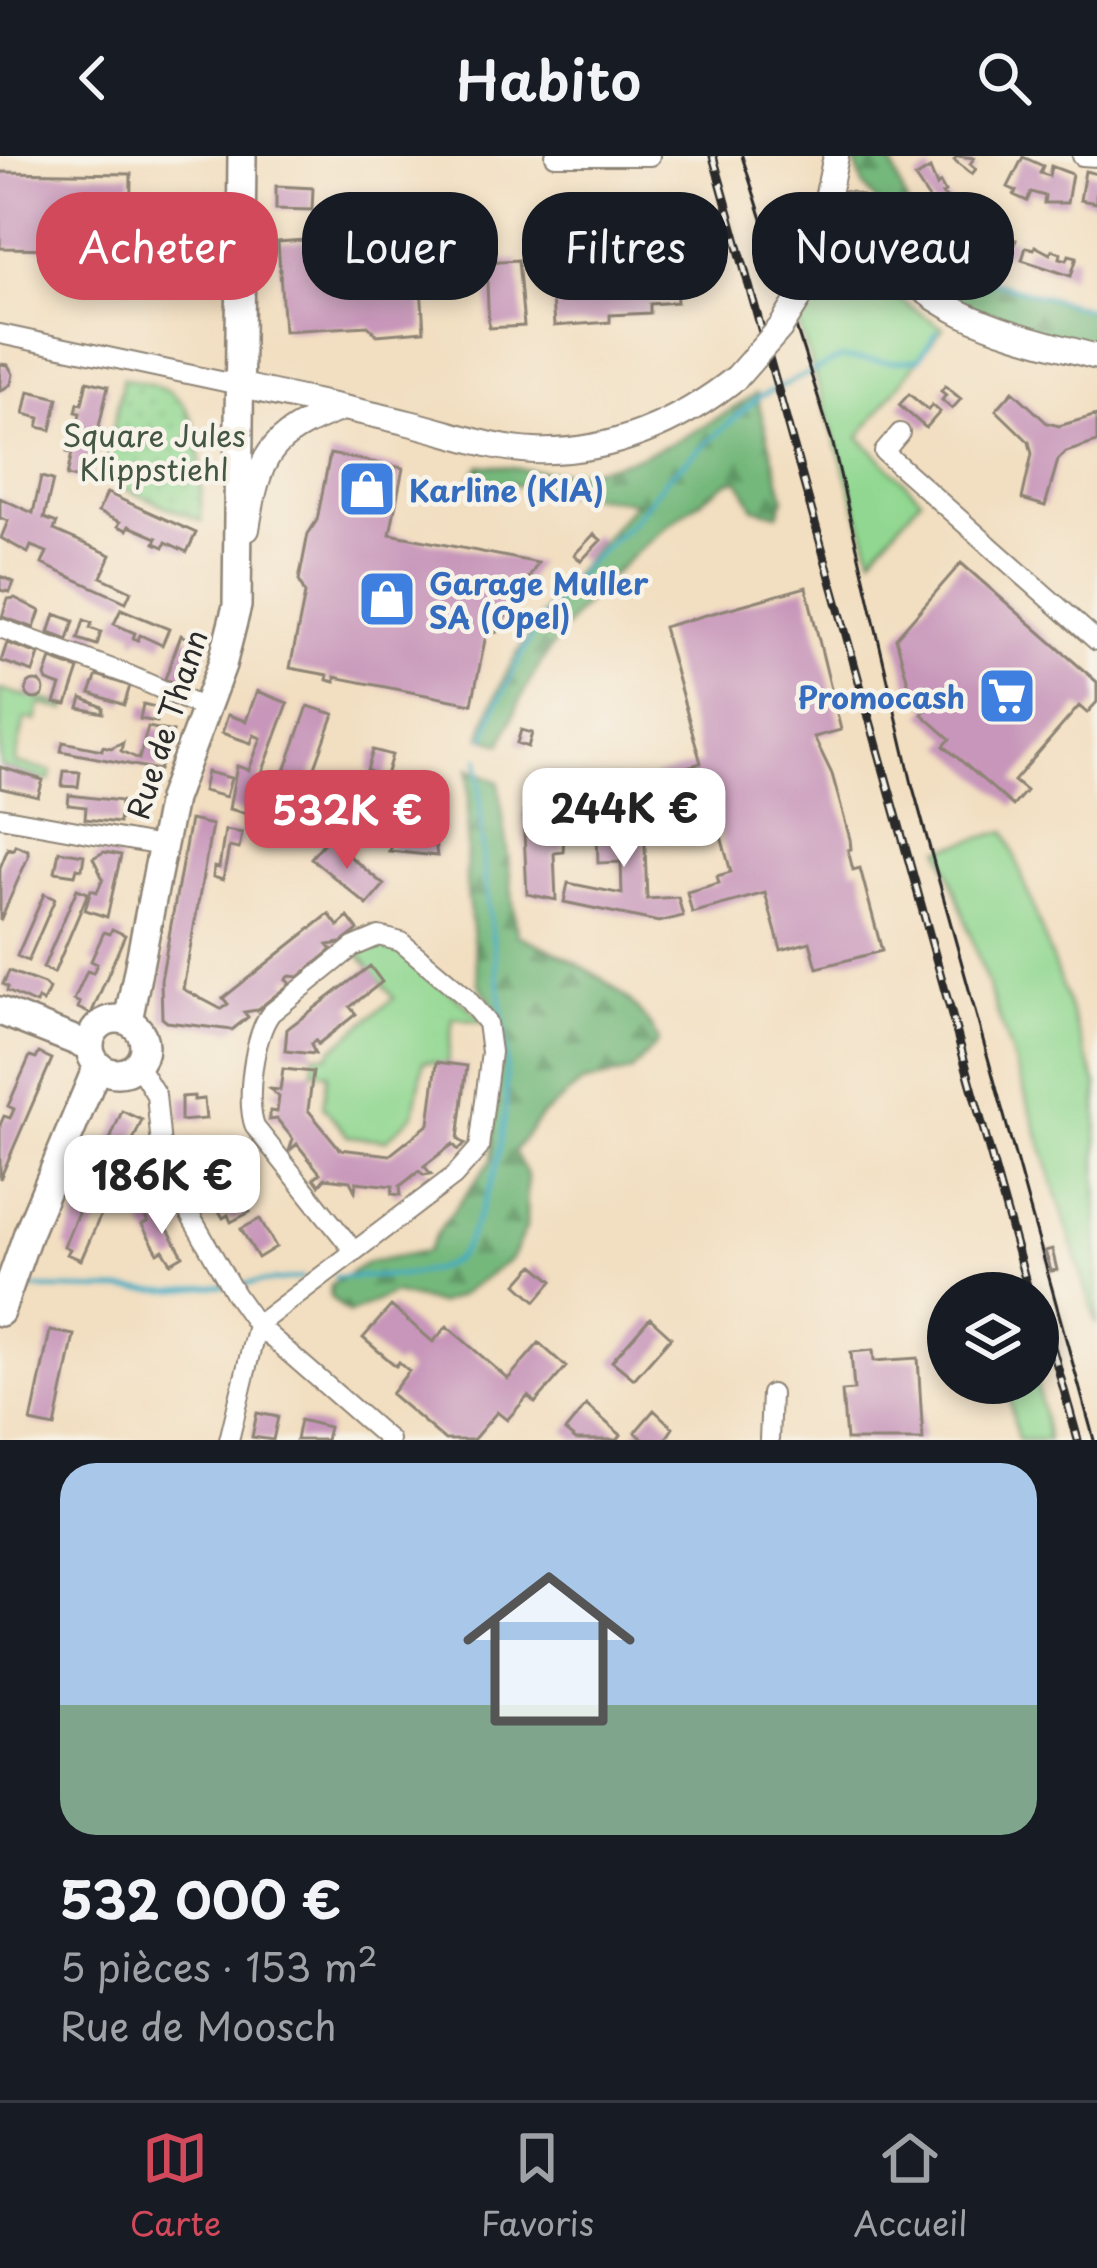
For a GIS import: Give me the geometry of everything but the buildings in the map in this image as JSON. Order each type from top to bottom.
[{"type":"main road","name":"Rue de Thann","points":[[128,1021],[172,799],[232,633],[239,578],[242,156]]},
{"type":"main road","points":[[0,1011],[93,1056],[115,1073],[137,1064],[143,1039],[128,1021],[113,1019],[92,1034],[93,1056],[5,1296]]},
{"type":"street","points":[[555,156],[650,156]]},
{"type":"street","points":[[837,156],[850,192]]},
{"type":"street","points":[[829,192],[837,156]]},
{"type":"street","points":[[1082,156],[1097,157]]},
{"type":"street","points":[[0,334],[534,451],[601,444],[655,428],[705,402],[737,377],[782,327],[798,300]]},
{"type":"street","points":[[941,300],[973,321],[1097,357]]},
{"type":"street","points":[[239,578],[254,484],[270,450],[298,425],[340,409]]},
{"type":"street","points":[[900,433],[884,452],[1097,641]]},
{"type":"street","points":[[0,628],[129,674],[206,709]]},
{"type":"street","points":[[0,818],[161,846]]},
{"type":"street","points":[[229,1440],[257,1325],[354,1251],[474,1157],[482,1136],[491,1052],[488,1023],[476,1006],[401,942],[385,936],[362,940],[271,1012],[261,1028],[250,1112],[255,1126],[354,1251]]},
{"type":"street","points":[[137,1064],[156,1095],[162,1156],[170,1180],[230,1286],[257,1325],[389,1440]]},
{"type":"street","points":[[769,1440],[772,1394]]},
{"type":"green space","points":[[853,156],[889,156],[903,192],[869,192]]},
{"type":"green space","points":[[1014,288],[1097,311],[1097,357],[997,330],[952,300],[1014,300]]},
{"type":"green space","points":[[820,300],[900,300],[943,328],[859,437],[921,498],[872,556],[795,313]]},
{"type":"green space","name":"Square Jules Klippstiehl","points":[[123,378],[170,392],[191,417],[200,451],[201,521],[103,480]]},
{"type":"green space","points":[[756,394],[784,498],[778,514],[754,508],[739,480],[729,481],[693,507],[624,563],[565,628],[540,664],[502,744],[481,737],[525,640],[635,502],[471,479],[480,465],[565,472],[617,463],[689,434]]},
{"type":"green space","points":[[0,690],[67,705],[66,710],[40,704],[36,721],[25,719],[15,763],[52,772],[50,781],[0,767]]},
{"type":"green space","points":[[469,768],[499,782],[517,935],[578,964],[618,991],[648,1023],[658,1042],[631,1072],[582,1083],[542,1115],[514,1151],[527,1175],[526,1228],[511,1259],[457,1297],[438,1304],[394,1293],[349,1313],[330,1297],[331,1285],[368,1262],[427,1251],[492,1160],[500,1018],[479,984],[466,883]]},
{"type":"green space","points":[[1006,831],[1097,1085],[1097,1325],[1032,1114],[941,849]]},
{"type":"green space","points":[[385,936],[487,1023],[453,1018],[447,1064],[424,1061],[414,1114],[386,1140],[348,1136],[323,1106],[328,1073],[313,1072],[315,1054],[329,1055],[394,998],[353,947]]},
{"type":"green space","points":[[1010,1404],[1041,1404],[1048,1440],[1018,1440]]},
{"type":"waterway","points":[[1014,288],[1097,312]]},
{"type":"waterway","points":[[486,737],[493,712],[533,632],[582,568],[633,521],[667,478],[759,397],[841,358],[919,359],[937,332]]},
{"type":"waterway","points":[[335,1277],[413,1274],[453,1261],[467,1242],[493,1178],[502,1135],[506,1051],[485,878],[479,758]]},
{"type":"waterway","points":[[236,1285],[302,1278]]},
{"type":"waterway","points":[[21,1288],[172,1291],[225,1286]]},
{"type":"tram line","points":[[742,156],[833,444],[912,784],[1094,1440]]},
{"type":"railway","points":[[713,156],[1023,1272]]},
{"type":"railway","points":[[1059,1372],[1078,1440]]},
{"type":"place","name":"Karline (KIA)","points":[[367,489]]},
{"type":"place","name":"Garage Muller SA (Opel)","points":[[387,599]]},
{"type":"place","name":"Promocash","points":[[1007,696]]}]
